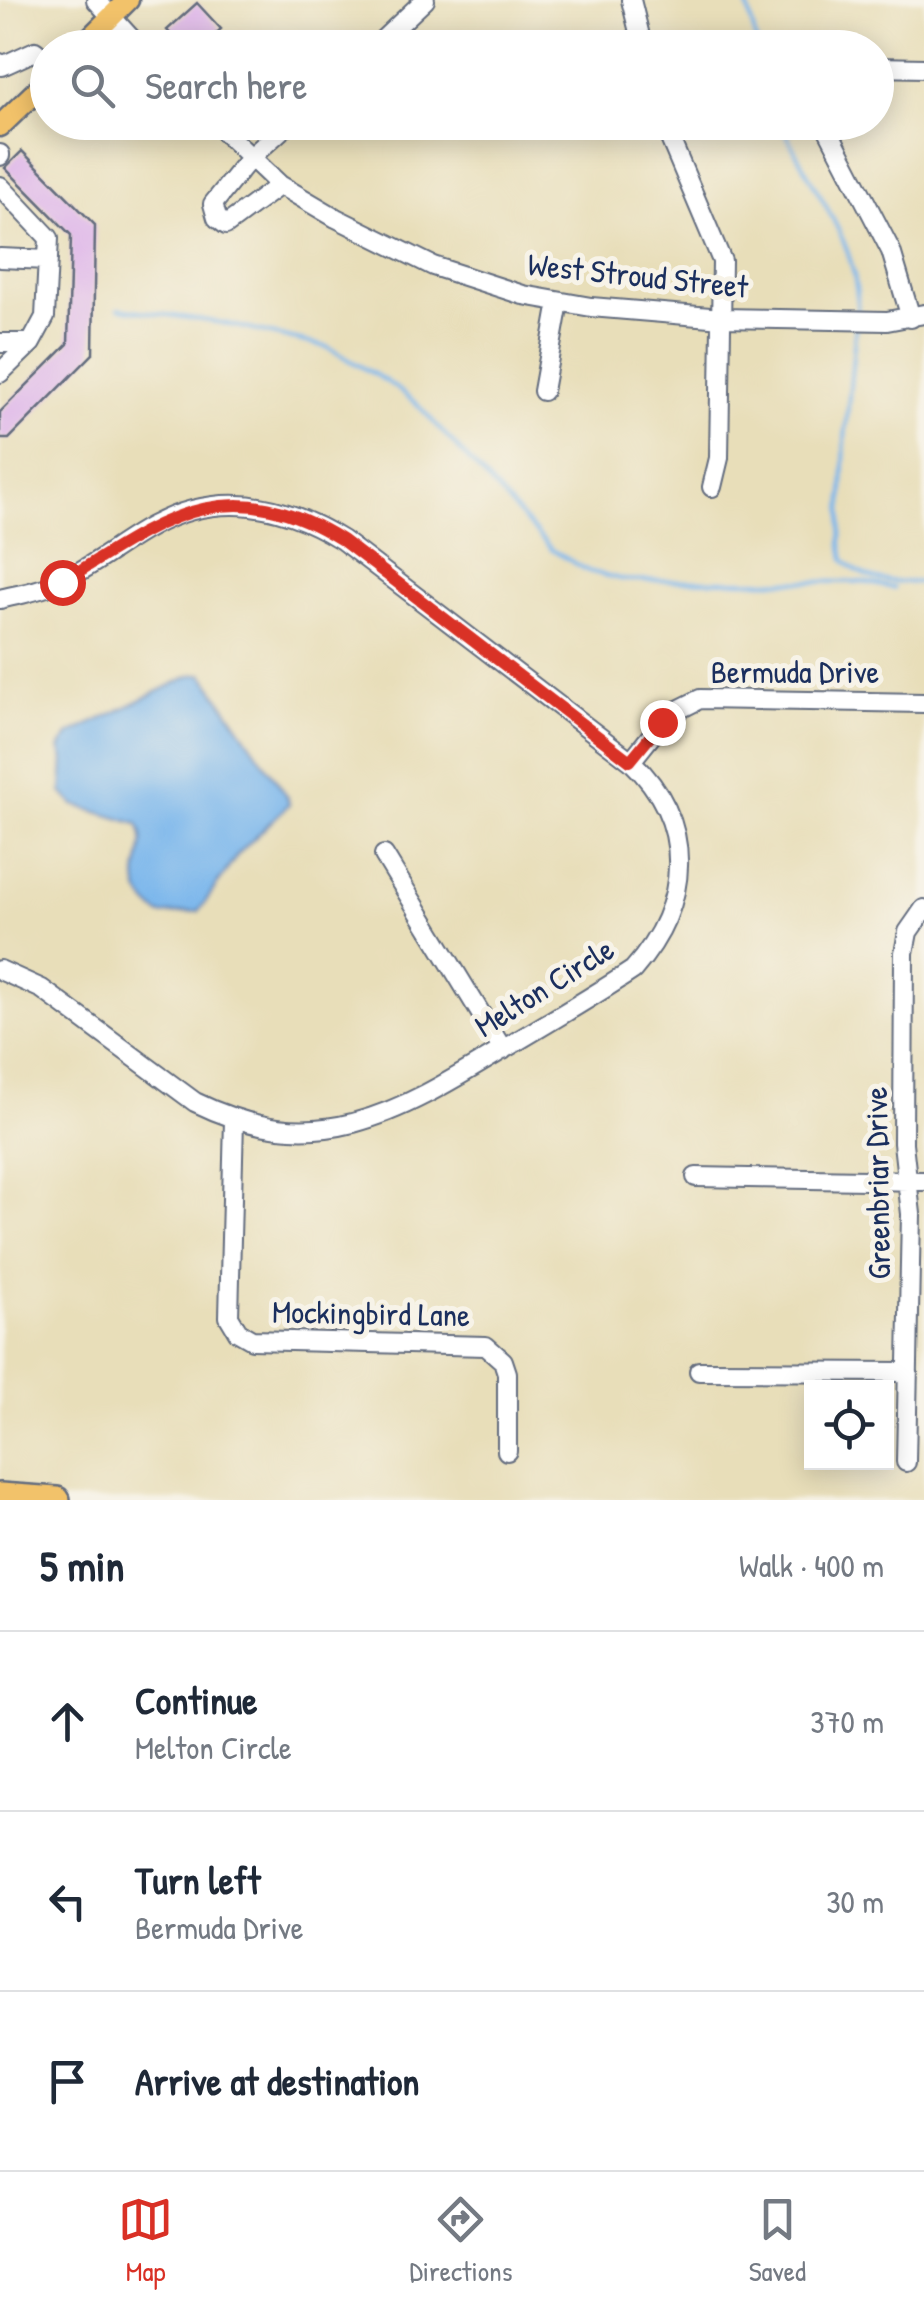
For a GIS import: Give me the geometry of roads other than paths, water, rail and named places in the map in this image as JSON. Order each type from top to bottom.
[{"type":"highway","points":[[0,1496],[56,1500]]},
{"type":"main road","points":[[98,30],[128,0]]},
{"type":"main road","points":[[0,107],[30,98]]},
{"type":"main road","points":[[0,126],[30,98]]},
{"type":"street","points":[[96,0],[122,30]]},
{"type":"street","points":[[393,30],[425,0]]},
{"type":"street","points":[[631,0],[638,30]]},
{"type":"street","points":[[0,63],[2,66],[30,53]]},
{"type":"street","points":[[894,67],[924,68]]},
{"type":"street","name":"West Stroud Street","points":[[232,140],[280,185],[369,236],[478,282],[559,302],[656,314],[888,321],[917,316]]},
{"type":"street","points":[[270,140],[213,204],[216,218],[226,226],[280,185]]},
{"type":"street","points":[[670,140],[718,248],[724,273],[718,458],[712,486]]},
{"type":"street","points":[[833,140],[891,250],[917,316]]},
{"type":"street","points":[[0,186],[49,238],[45,317],[31,344],[0,374]]},
{"type":"street","points":[[0,258],[48,260]]},
{"type":"street","points":[[543,390],[559,302]]},
{"type":"street","points":[[0,342],[31,344]]},
{"type":"street","name":"Melton Circle","points":[[0,599],[62,582],[152,526],[198,508],[234,502],[301,519],[342,540],[649,779],[662,797],[676,837],[678,877],[654,944],[633,970],[427,1095],[353,1124],[318,1130],[290,1130],[234,1120],[196,1102],[42,989],[0,970]]},
{"type":"street","name":"Bermuda Drive","points":[[630,761],[668,716],[700,699],[924,703]]},
{"type":"street","points":[[384,855],[503,1050]]},
{"type":"street","name":"Greenbriar Drive","points":[[906,1462],[911,1214],[916,1181],[903,1143],[904,953],[908,932],[924,909]]},
{"type":"street","name":"Mockingbird Lane","points":[[234,1120],[229,1317],[238,1332],[252,1340],[486,1346],[503,1361],[506,1373],[506,1451]]},
{"type":"street","points":[[696,1178],[916,1181]]},
{"type":"street","points":[[699,1371],[908,1372]]},
{"type":"water","points":[[203,674],[289,804],[238,854],[199,911],[161,915],[147,903],[137,880],[142,847],[138,824],[74,805],[62,792],[64,760],[60,748],[70,734],[192,675]]},
{"type":"waterway","points":[[746,0],[754,30]]},
{"type":"waterway","points":[[789,140],[842,239],[856,288],[857,315]]},
{"type":"waterway","points":[[119,308],[223,323],[327,347],[416,403],[552,550],[588,571],[624,580],[863,582],[894,588]]},
{"type":"waterway","points":[[856,324],[845,438],[841,543],[844,560],[871,577],[924,582]]}]
